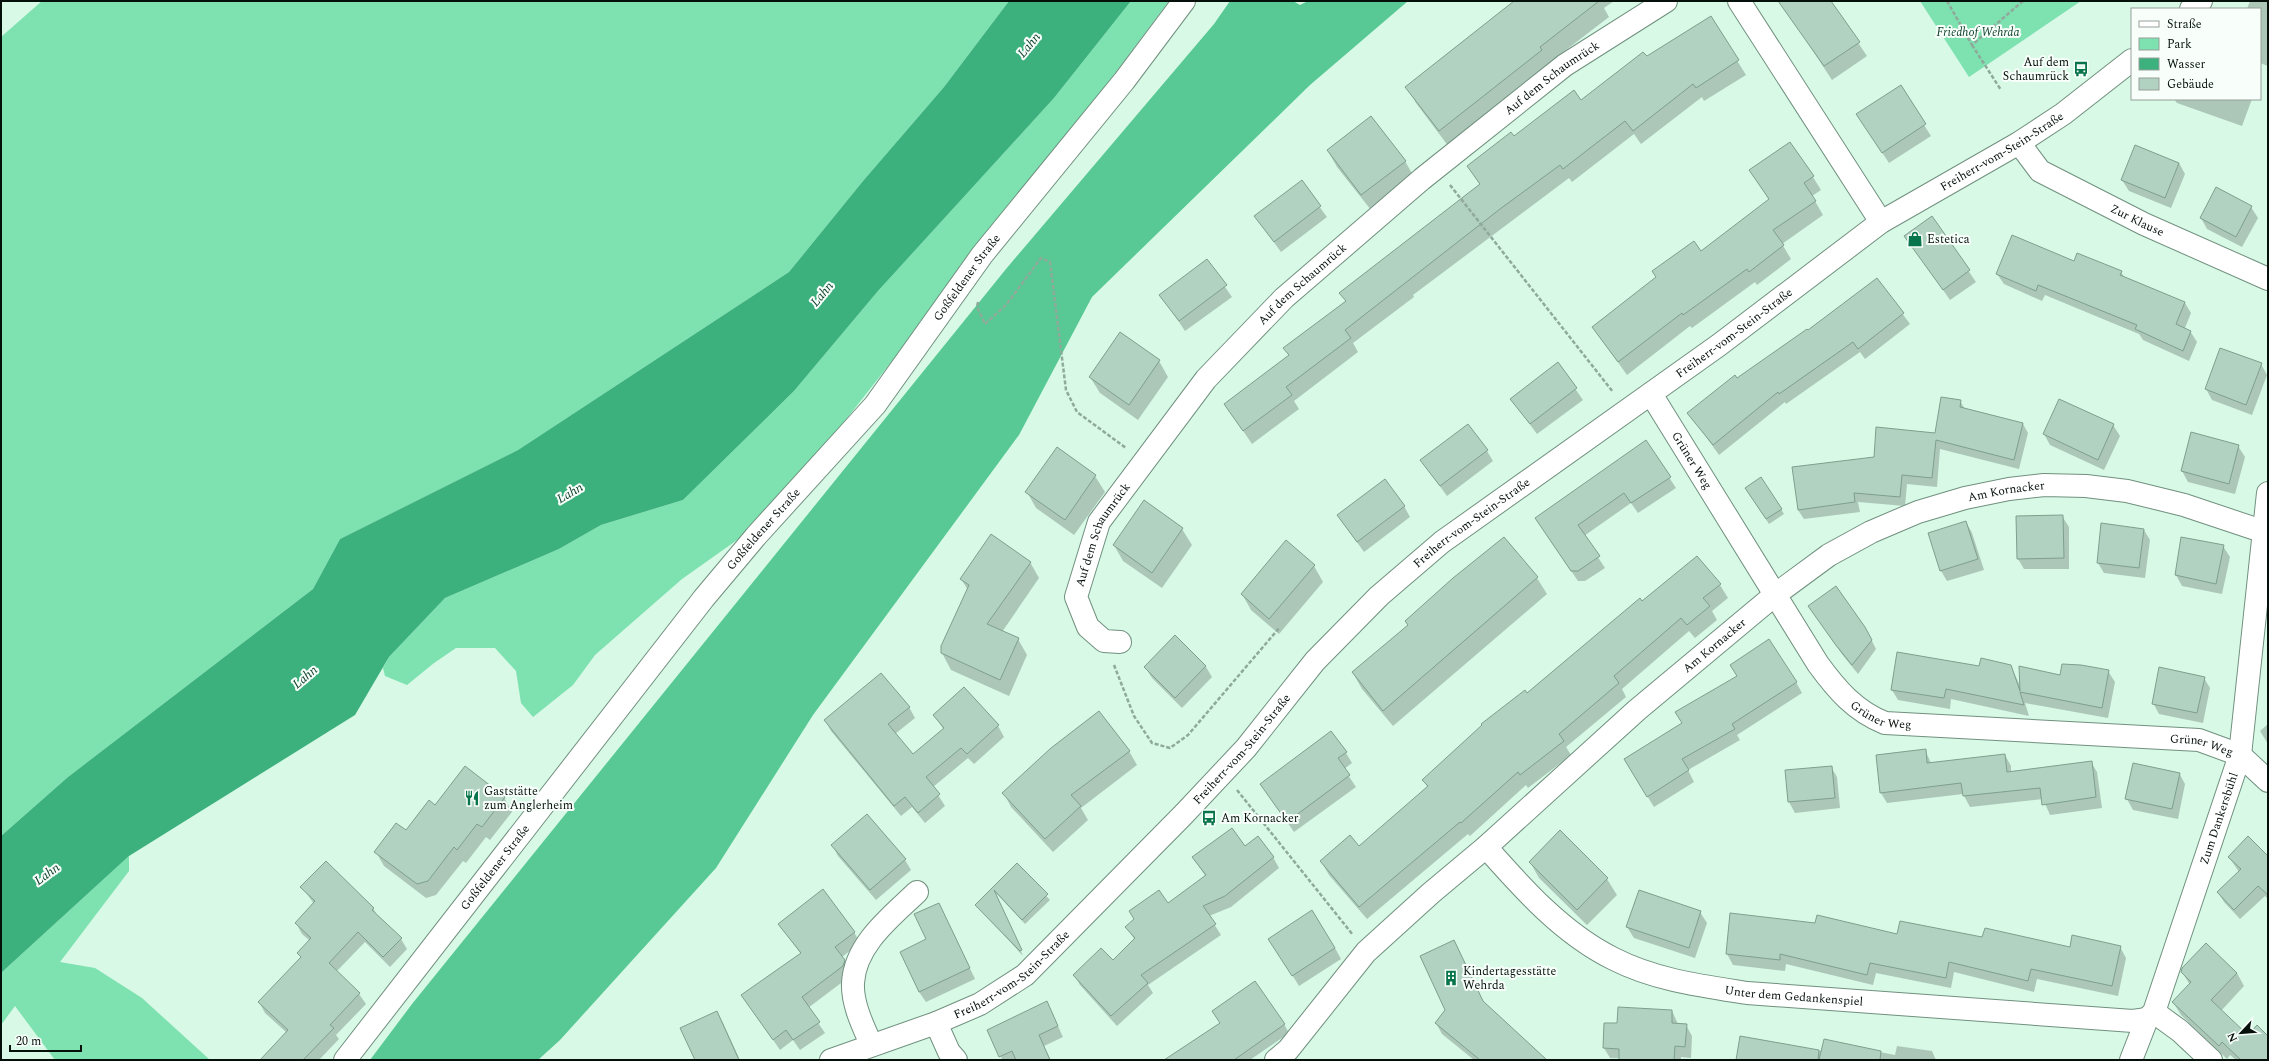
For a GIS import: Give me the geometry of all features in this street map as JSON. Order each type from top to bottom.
[{"type":"street","name":"Goßfeldener Straße","points":[[345,1060],[704,598],[756,536],[875,405],[982,255],[1124,81],[1184,1]]},
{"type":"street","name":"Auf dem Schaumrück","points":[[1112,641],[1088,627],[1076,597],[1099,522],[1206,379],[1284,298],[1436,168],[1565,65],[1666,1]]},
{"type":"street","points":[[1739,1],[1881,222]]},
{"type":"street","points":[[2192,8],[2201,1]]},
{"type":"street","name":"Freiherr-vom-Stein-Straße","points":[[831,1060],[871,1044],[936,1023],[980,1004],[1025,975],[1223,773],[1246,748],[1315,661],[1379,596],[1442,542],[1652,394],[1881,222],[2019,143],[2063,114],[2131,61]]},
{"type":"street","name":"Zur Klause","points":[[2019,143],[2040,171],[2144,224],[2268,279]]},
{"type":"street","name":"Grüner Weg","points":[[1652,394],[1818,664],[1836,689],[1868,716],[1885,723],[2199,740],[2240,754],[2268,781]]},
{"type":"street","name":"Am Kornacker","points":[[1276,1060],[1288,1050],[1366,952],[1431,893],[1486,847],[1637,710],[1776,594],[1829,555],[1871,532],[1918,512],[1965,498],[2009,489],[2044,486],[2086,486],[2127,491],[2184,505],[2265,532]]},
{"type":"street","name":"Zum Dankersbühl","points":[[2131,1060],[2151,1015],[2240,754],[2268,493]]},
{"type":"street","name":"Unter dem Gedankenspiel","points":[[1486,847],[1528,894],[1572,932],[1614,959],[1660,977],[1701,986],[1747,993],[2134,1021],[2151,1015]]},
{"type":"street","points":[[871,1044],[859,1017],[853,983],[860,956],[880,928],[917,892]]},
{"type":"street","points":[[2151,1015],[2180,1031],[2211,1060]]},
{"type":"street","points":[[936,1023],[949,1052],[956,1060]]},
{"type":"path","points":[[1947,1],[1972,46],[2001,90]]},
{"type":"path","points":[[1972,46],[2024,1]]},
{"type":"path","points":[[1436,168],[1628,410]]},
{"type":"path","points":[[978,299],[977,307],[985,324],[1006,305],[1041,258],[1050,262],[1066,390],[1077,412],[1144,461]]},
{"type":"path","points":[[1112,641],[1134,716],[1152,743],[1170,748],[1188,734],[1280,627]]},
{"type":"path","points":[[1223,773],[1366,952]]},
{"type":"green space","points":[[42,1],[1009,1],[944,87],[863,181],[789,272],[518,450],[340,539],[313,589],[68,777],[1,836],[1,37]]},
{"type":"green space","points":[[1131,1],[1169,1],[1056,152],[793,487],[754,528],[682,579],[595,655],[573,685],[533,717],[521,703],[516,671],[495,648],[456,648],[434,663],[407,685],[385,676],[383,668],[389,657],[445,598],[559,549],[601,525],[683,500],[794,391],[878,291],[1054,98]]},
{"type":"green space","name":"Friedhof Wehrda","points":[[1920,1],[2081,1],[1969,77]]},
{"type":"green space","points":[[129,856],[129,871],[60,962],[95,968],[142,998],[210,1060],[55,1060],[15,1006],[1,1025],[1,973]]},
{"type":"shaded area","points":[[1230,1],[1293,1],[1300,5],[1308,1],[1408,1],[1310,85],[1092,297],[1019,435],[813,715],[716,868],[560,1040],[538,1060],[370,1060],[412,1004],[1006,269],[1214,24]]},
{"type":"water","name":"Lahn","points":[[1009,1],[1131,1],[1054,98],[878,291],[794,391],[683,500],[601,525],[559,549],[445,598],[389,657],[355,715],[129,856],[1,973],[1,836],[68,777],[313,589],[340,539],[518,450],[789,272],[863,181],[944,87]]},
{"type":"building","points":[[1514,1],[1599,1],[1540,47],[1542,50],[1439,131],[1405,87]]},
{"type":"building","points":[[1778,1],[1831,1],[1860,42],[1824,66]]},
{"type":"building","points":[[1711,16],[1739,60],[1696,88],[1693,84],[1633,131],[1625,121],[1563,169],[1560,165],[1500,209],[1345,330],[1351,338],[1286,387],[1292,395],[1243,431],[1224,404],[1289,355],[1283,348],[1346,301],[1339,293],[1480,184],[1467,166],[1511,132],[1514,136],[1574,90],[1581,100],[1643,52],[1647,56]]},
{"type":"building","points":[[1901,85],[1926,124],[1882,153],[1856,114]]},
{"type":"building","points":[[1371,116],[1406,161],[1361,195],[1327,150]]},
{"type":"building","points":[[1790,142],[1814,176],[1804,183],[1816,201],[1773,230],[1784,245],[1749,272],[1747,269],[1683,315],[1682,313],[1618,362],[1592,327],[1656,277],[1652,271],[1694,241],[1701,251],[1769,199],[1749,170]]},
{"type":"building","points":[[2135,145],[2179,163],[2165,198],[2121,180]]},
{"type":"building","points":[[1302,180],[1321,206],[1274,242],[1254,216]]},
{"type":"building","points":[[2216,187],[2252,206],[2236,237],[2200,218]]},
{"type":"building","points":[[1932,216],[1970,270],[1943,290],[1904,236]]},
{"type":"building","points":[[2012,235],[2074,261],[2077,253],[2122,271],[2120,275],[2185,302],[2176,324],[2191,331],[2183,351],[2135,329],[2137,325],[2038,285],[2036,291],[1996,274]]},
{"type":"building","points":[[1207,259],[1227,285],[1179,321],[1159,295]]},
{"type":"building","points":[[1877,278],[1904,313],[1858,349],[1853,342],[1779,394],[1778,392],[1713,445],[1687,413],[1735,375],[1737,378],[1807,329],[1808,330]]},
{"type":"building","points":[[1120,332],[1160,360],[1129,405],[1089,377]]},
{"type":"building","points":[[2220,348],[2262,363],[2246,405],[2205,389]]},
{"type":"building","points":[[1558,362],[1577,388],[1530,424],[1510,399]]},
{"type":"building","points":[[1941,397],[1961,400],[1960,407],[2023,423],[2014,460],[1936,440],[1932,478],[1902,475],[1900,497],[1854,493],[1855,502],[1798,510],[1792,467],[1874,457],[1876,427],[1935,433]]},
{"type":"building","points":[[2059,399],[2114,424],[2098,460],[2043,434]]},
{"type":"building","points":[[1468,424],[1488,450],[1440,486],[1420,460]]},
{"type":"building","points":[[2191,432],[2239,445],[2229,484],[2181,471]]},
{"type":"building","points":[[1646,440],[1671,477],[1631,503],[1624,493],[1578,525],[1600,556],[1578,571],[1571,571],[1535,518]]},
{"type":"building","points":[[1057,447],[1096,475],[1065,520],[1025,492]]},
{"type":"building","points":[[1761,477],[1782,509],[1766,519],[1745,488]]},
{"type":"building","points":[[1385,479],[1405,506],[1357,542],[1337,515]]},
{"type":"building","points":[[1144,500],[1183,528],[1152,573],[1113,545]]},
{"type":"building","points":[[2063,515],[2064,558],[2017,559],[2016,516]]},
{"type":"building","points":[[1966,521],[1978,559],[1940,571],[1928,533]]},
{"type":"building","points":[[2101,523],[2144,529],[2139,568],[2097,563]]},
{"type":"building","points":[[991,534],[1031,562],[987,624],[1019,638],[1000,680],[941,653],[941,646],[969,585],[960,579]]},
{"type":"building","points":[[1504,537],[1538,577],[1383,711],[1352,672],[1408,625],[1405,621],[1453,578]]},
{"type":"building","points":[[2181,537],[2224,545],[2216,584],[2175,575]]},
{"type":"building","points":[[1286,540],[1315,565],[1269,619],[1241,594]]},
{"type":"building","points":[[1697,556],[1721,584],[1703,598],[1710,606],[1687,625],[1681,618],[1614,676],[1619,683],[1559,734],[1564,741],[1520,775],[1518,772],[1461,823],[1460,822],[1359,907],[1320,861],[1350,835],[1359,846],[1428,786],[1422,780],[1482,725],[1481,724],[1525,690],[1527,693],[1640,598],[1642,601]]},
{"type":"building","points":[[1836,586],[1865,627],[1872,640],[1852,665],[1808,606]]},
{"type":"building","points":[[1175,635],[1206,666],[1175,698],[1144,667]]},
{"type":"building","points":[[1769,639],[1797,682],[1732,724],[1735,729],[1682,759],[1689,770],[1647,797],[1624,759],[1682,723],[1675,712],[1737,676],[1730,665]]},
{"type":"building","points":[[1897,652],[1979,666],[1981,658],[2011,665],[2020,691],[2019,666],[2060,675],[2062,664],[2081,665],[2109,670],[2102,708],[2020,692],[2024,705],[1946,689],[1944,698],[1891,690]]},
{"type":"building","points":[[2159,667],[2205,677],[2197,713],[2152,704]]},
{"type":"building","points":[[881,673],[910,707],[888,724],[913,754],[944,728],[933,715],[964,687],[999,725],[967,754],[961,748],[926,777],[940,794],[918,813],[905,797],[894,806],[824,720]]},
{"type":"building","points":[[1099,711],[1130,751],[1071,795],[1081,806],[1045,839],[1002,793],[1051,748]]},
{"type":"building","points":[[1331,731],[1347,752],[1338,758],[1350,775],[1287,822],[1260,784]]},
{"type":"building","points":[[1926,749],[1927,763],[2005,754],[2007,772],[2092,761],[2096,797],[2042,805],[2040,788],[1963,796],[1961,783],[1880,793],[1876,755]]},
{"type":"building","points":[[2133,763],[2180,773],[2172,809],[2125,799]]},
{"type":"building","points":[[465,766],[505,797],[482,827],[477,824],[457,850],[454,847],[428,881],[417,884],[374,852],[396,823],[406,830],[429,800],[435,805]]},
{"type":"building","points":[[1832,766],[1835,798],[1788,802],[1785,770]]},
{"type":"building","points":[[867,814],[906,859],[870,890],[831,845]]},
{"type":"building","points":[[1232,828],[1245,846],[1258,836],[1274,857],[1225,896],[1203,906],[1216,924],[1141,975],[1148,983],[1111,1016],[1073,975],[1101,948],[1113,960],[1135,938],[1125,927],[1134,919],[1129,911],[1159,890],[1168,903],[1206,875],[1192,857]]},
{"type":"building","points":[[1560,830],[1608,878],[1577,910],[1529,862]]},
{"type":"building","points":[[2248,836],[2268,856],[2268,895],[2258,886],[2234,910],[2217,892],[2241,869],[2228,857]]},
{"type":"building","points":[[326,861],[374,908],[372,910],[402,938],[383,957],[358,932],[329,963],[360,993],[330,1025],[334,1028],[303,1060],[260,1060],[288,1030],[258,1002],[301,957],[297,953],[311,938],[295,923],[315,901],[300,887]]},
{"type":"building","points":[[1017,863],[1048,894],[1022,920],[994,890],[1022,950],[1020,951],[975,905]]},
{"type":"building","points":[[823,889],[855,932],[835,947],[845,960],[843,966],[802,997],[820,1022],[793,1040],[786,1030],[773,1040],[741,995],[801,953],[778,924]]},
{"type":"building","points":[[1639,890],[1701,911],[1689,948],[1626,927]]},
{"type":"building","points":[[939,903],[970,968],[919,992],[900,952],[926,939],[914,914]]},
{"type":"building","points":[[1312,910],[1335,948],[1292,976],[1268,939]]},
{"type":"building","points":[[1730,913],[1815,923],[1817,915],[1897,934],[1900,921],[1982,937],[1985,928],[2070,947],[2072,935],[2121,946],[2112,986],[2031,969],[2028,981],[1949,962],[1946,978],[1870,963],[1867,975],[1780,954],[1780,960],[1726,954]]},
{"type":"building","name":"Kindertagesstätte Wehrda","points":[[1454,940],[1483,1001],[1547,1060],[1480,1060],[1435,1023],[1445,1010],[1420,956]]},
{"type":"building","points":[[2206,943],[2237,973],[2211,1000],[2248,1035],[2257,1025],[2268,1036],[2268,1060],[2241,1060],[2222,1042],[2219,1046],[2172,1002],[2191,982],[2181,972],[2182,968]]},
{"type":"building","points":[[1255,981],[1285,1024],[1234,1060],[1164,1060],[1220,1023],[1212,1011]]},
{"type":"building","points":[[1047,1001],[1058,1026],[1039,1035],[1050,1060],[1016,1060],[1012,1051],[999,1057],[987,1030]]},
{"type":"building","points":[[1618,1007],[1672,1010],[1672,1023],[1687,1024],[1685,1047],[1675,1046],[1674,1060],[1619,1060],[1619,1049],[1603,1048],[1604,1023],[1617,1023]]},
{"type":"building","points":[[717,1011],[739,1060],[695,1060],[680,1028]]},
{"type":"building","points":[[1740,1036],[1819,1050],[1818,1060],[1736,1060]]},
{"type":"building","points":[[1824,1039],[1881,1051],[1880,1060],[1819,1060]]},
{"type":"place","name":"Auf dem Schaumrück","points":[[2081,69]]},
{"type":"place","name":"Estetica","points":[[1915,239]]},
{"type":"place","name":"Gaststätte zum Anglerheim","points":[[472,798]]},
{"type":"place","name":"Am Kornacker","points":[[1209,818]]},
{"type":"place","name":"Kindertagesstätte Wehrda","points":[[1451,978]]}]
